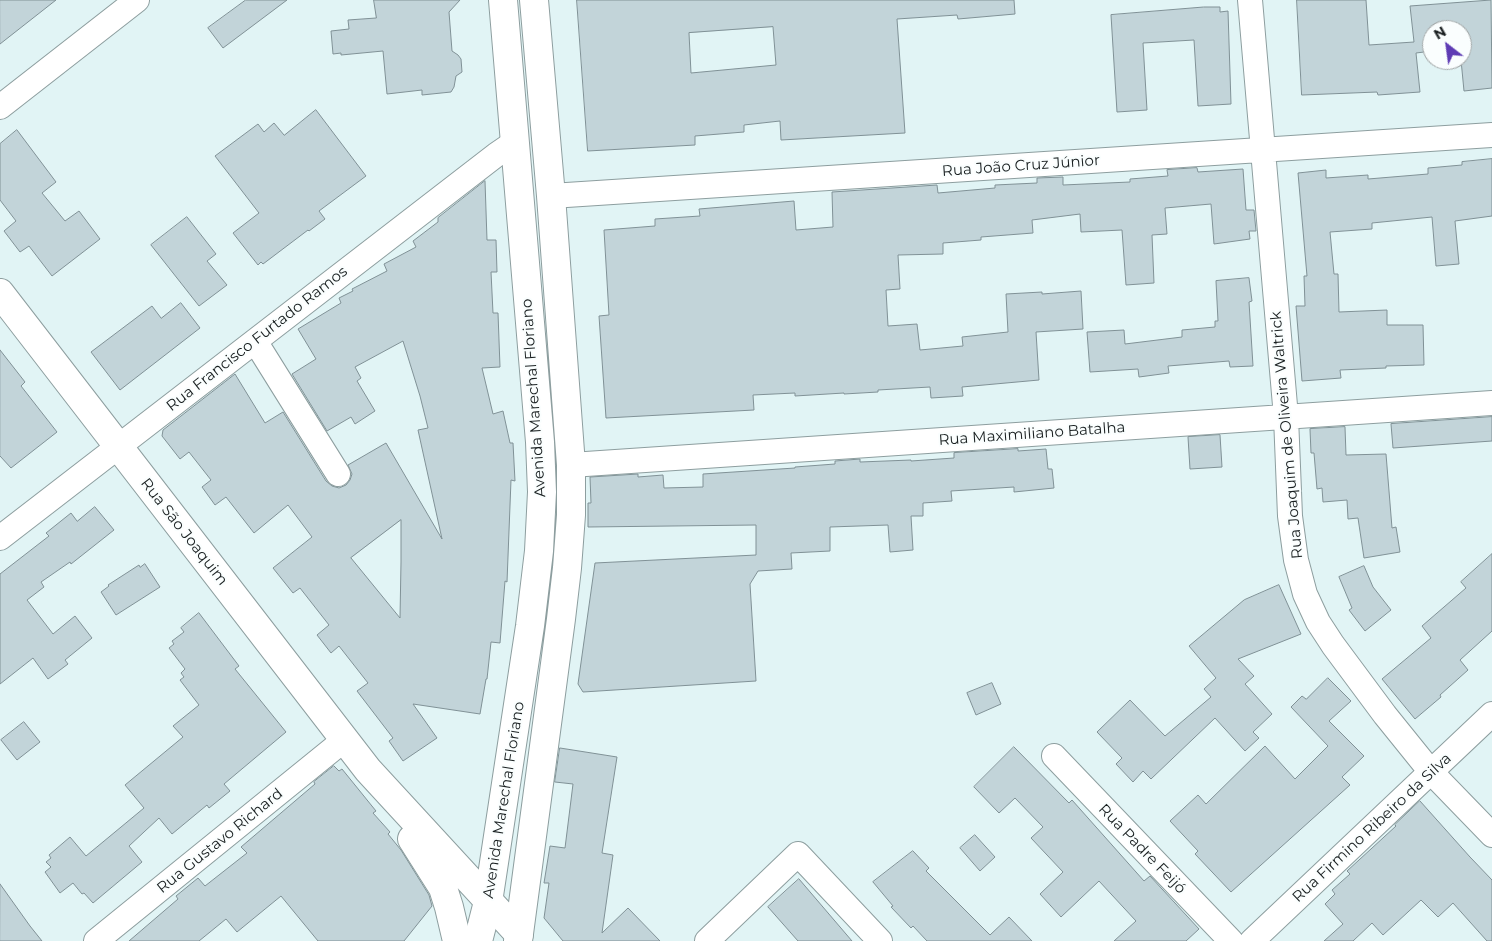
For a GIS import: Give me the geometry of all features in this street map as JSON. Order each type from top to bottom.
[{"type":"main road","name":"Avenida Marechal Floriano","points":[[478,941],[488,902],[530,626],[539,551],[542,492],[540,442],[503,0]]},
{"type":"main road","name":"Avenida Marechal Floriano","points":[[521,939],[567,568],[571,515],[571,465],[534,0]]},
{"type":"main road","name":"Rua São Joaquim","points":[[0,293],[368,770],[521,939]]},
{"type":"main road","name":"Rua São Joaquim","points":[[368,770],[443,888],[450,936]]},
{"type":"street","points":[[0,107],[137,0]]},
{"type":"street","name":"Rua Joaquim de Oliveira Waltrick","points":[[1250,0],[1286,417],[1290,516],[1296,560],[1305,594],[1318,622],[1359,681],[1431,772],[1492,835]]},
{"type":"street","name":"Rua João Cruz Júnior","points":[[551,196],[1492,135]]},
{"type":"street","name":"Rua Francisco Furtado Ramos","points":[[0,538],[496,154],[515,142]]},
{"type":"street","points":[[255,341],[338,474]]},
{"type":"street","name":"Rua Maximiliano Batalha","points":[[571,465],[1492,403]]},
{"type":"street","name":"Rua Firmino Ribeiro da Silva","points":[[1252,941],[1492,714]]},
{"type":"street","name":"Rua Gustavo Richard","points":[[96,941],[344,740]]},
{"type":"street","name":"Rua Padre Feijó","points":[[1054,756],[1230,941]]},
{"type":"street","points":[[707,941],[798,854],[880,941]]},
{"type":"building","points":[[0,0],[56,0],[0,44]]},
{"type":"building","points":[[246,0],[287,0],[223,48],[208,28]]},
{"type":"building","points":[[374,0],[460,0],[449,12],[452,51],[461,59],[462,72],[456,76],[451,92],[422,95],[422,90],[387,94],[383,51],[333,54],[331,31],[349,29],[348,20],[376,18]]},
{"type":"building","points":[[577,0],[1014,0],[1015,14],[958,19],[957,15],[897,19],[905,133],[781,140],[780,121],[744,125],[744,132],[695,136],[695,145],[588,151]],"holes":[[[773,27],[776,65],[691,73],[689,33]]]},
{"type":"building","points":[[1297,0],[1366,0],[1369,45],[1414,42],[1410,6],[1491,0],[1492,88],[1464,91],[1462,70],[1472,70],[1472,20],[1422,20],[1422,52],[1416,53],[1420,92],[1378,95],[1377,92],[1302,95]]},
{"type":"building","points":[[1220,7],[1220,12],[1228,11],[1231,104],[1198,106],[1194,40],[1143,43],[1147,110],[1117,112],[1111,15]]},
{"type":"building","points":[[316,110],[366,176],[319,211],[325,219],[263,264],[261,262],[258,265],[233,233],[259,213],[215,156],[258,124],[264,132],[274,123],[284,135]]},
{"type":"building","points":[[17,130],[56,182],[42,193],[65,221],[79,211],[100,239],[52,276],[29,246],[20,252],[4,231],[16,221],[0,200],[0,144]]},
{"type":"building","points":[[1492,159],[1492,216],[1455,221],[1459,264],[1436,266],[1432,217],[1372,223],[1372,229],[1330,232],[1334,274],[1338,274],[1339,312],[1387,310],[1387,325],[1423,325],[1424,365],[1340,370],[1341,378],[1302,381],[1296,306],[1305,306],[1304,276],[1307,276],[1298,173],[1326,170],[1326,178],[1368,175],[1368,179],[1428,174],[1428,168],[1462,165],[1462,162]]},
{"type":"building","points":[[1197,168],[1198,172],[1243,169],[1246,210],[1254,210],[1256,231],[1249,231],[1250,239],[1214,244],[1211,204],[1165,208],[1167,234],[1152,235],[1154,283],[1126,285],[1122,230],[1081,232],[1080,214],[1032,220],[1033,233],[981,237],[981,240],[943,243],[943,254],[898,255],[900,289],[886,290],[888,326],[917,324],[920,350],[963,346],[962,337],[1008,332],[1006,294],[1081,291],[1083,329],[1036,332],[1039,380],[962,387],[963,396],[931,398],[930,387],[844,394],[795,396],[795,393],[753,395],[754,410],[606,418],[599,316],[609,315],[604,230],[655,226],[655,219],[700,216],[699,209],[794,201],[796,230],[833,227],[832,192],[937,185],[938,193],[995,188],[995,185],[1037,183],[1037,178],[1063,177],[1063,185],[1130,182],[1130,179],[1168,176],[1167,170]]},
{"type":"building","points":[[485,181],[487,240],[496,240],[497,272],[491,272],[493,313],[498,313],[500,367],[482,368],[493,414],[503,411],[510,443],[513,443],[515,481],[511,480],[507,582],[505,581],[500,643],[491,642],[487,679],[480,714],[413,704],[437,738],[403,761],[389,741],[393,738],[357,691],[368,683],[339,646],[331,653],[317,635],[329,625],[300,588],[293,593],[273,568],[312,537],[288,505],[254,533],[226,497],[215,505],[202,487],[211,480],[189,452],[180,459],[162,436],[163,430],[235,374],[265,423],[283,412],[326,481],[332,486],[339,488],[346,485],[352,474],[348,465],[386,443],[442,539],[418,430],[428,428],[403,341],[355,367],[361,378],[357,381],[375,411],[355,424],[351,417],[327,431],[292,374],[316,359],[298,329],[341,303],[339,298],[353,291],[352,289],[387,271],[384,264],[416,247],[413,241],[438,222],[438,218]],"holes":[[[401,520],[400,618],[351,558]]]},
{"type":"building","points":[[187,217],[216,254],[207,261],[227,285],[199,306],[151,245]]},
{"type":"building","points":[[1249,278],[1252,301],[1249,302],[1253,366],[1230,367],[1229,361],[1168,366],[1169,373],[1139,377],[1138,369],[1090,372],[1087,332],[1124,330],[1125,344],[1182,337],[1182,330],[1215,327],[1215,321],[1218,321],[1216,281]]},
{"type":"building","points":[[181,303],[200,328],[120,390],[91,352],[152,306],[161,318]]},
{"type":"building","points":[[0,350],[25,382],[21,386],[57,432],[11,468],[0,456]]},
{"type":"building","points":[[1492,417],[1492,441],[1393,448],[1391,424]]},
{"type":"building","points":[[1345,427],[1346,455],[1386,454],[1392,528],[1396,527],[1400,552],[1364,558],[1358,518],[1348,519],[1347,500],[1323,502],[1322,488],[1317,489],[1314,453],[1311,453],[1310,429]]},
{"type":"building","points":[[1220,435],[1222,467],[1190,469],[1188,437]]},
{"type":"building","points":[[1018,449],[1018,451],[1046,449],[1048,469],[1052,469],[1054,488],[1014,492],[1014,487],[951,491],[952,501],[923,503],[923,516],[911,516],[913,550],[890,552],[888,525],[830,527],[830,551],[791,553],[792,569],[758,571],[750,584],[756,681],[583,692],[578,684],[595,563],[756,555],[756,525],[588,527],[588,503],[591,503],[590,477],[638,474],[638,477],[663,475],[664,488],[703,487],[703,474],[795,468],[835,464],[835,461],[860,459],[860,462],[954,458],[954,453]]},
{"type":"building","points":[[95,507],[114,530],[71,564],[70,562],[41,582],[44,587],[27,600],[53,634],[75,616],[92,638],[65,660],[68,664],[48,679],[33,658],[0,684],[0,574],[49,536],[46,533],[71,513],[77,521]]},
{"type":"building","points":[[1492,554],[1492,631],[1460,660],[1468,670],[1415,719],[1382,679],[1431,638],[1422,626],[1466,588],[1461,582]]},
{"type":"building","points":[[145,564],[160,587],[116,615],[101,592],[108,585],[139,565],[140,567]]},
{"type":"building","points":[[1364,566],[1373,587],[1391,610],[1365,631],[1349,610],[1352,608],[1339,577]]},
{"type":"building","points":[[1279,585],[1301,634],[1238,659],[1254,676],[1245,684],[1272,714],[1253,732],[1259,738],[1245,751],[1215,718],[1151,779],[1143,771],[1133,782],[1116,764],[1122,758],[1097,732],[1130,700],[1165,736],[1211,697],[1204,689],[1216,678],[1189,646],[1244,600]]},
{"type":"building","points":[[199,613],[239,666],[235,669],[286,732],[224,784],[230,791],[209,808],[207,805],[172,834],[159,818],[129,846],[142,862],[93,903],[73,883],[60,893],[45,872],[51,867],[46,862],[51,858],[49,855],[70,837],[86,856],[144,808],[125,785],[183,737],[173,726],[199,705],[180,680],[184,677],[181,673],[185,669],[169,648],[174,644],[172,641],[184,632],[181,628]]},
{"type":"building","points":[[1328,678],[1351,701],[1329,721],[1364,756],[1342,777],[1350,785],[1231,892],[1195,854],[1198,851],[1170,821],[1198,795],[1206,804],[1265,746],[1295,779],[1328,746],[1291,707],[1302,696],[1306,699]]},
{"type":"building","points":[[992,683],[1001,704],[976,715],[967,693]]},
{"type":"building","points":[[24,722],[40,742],[17,760],[1,740]]},
{"type":"building","points":[[1014,747],[1069,803],[1072,800],[1144,881],[1150,876],[1199,929],[1186,941],[1114,941],[1136,921],[1099,881],[1061,917],[1040,894],[1063,872],[1031,838],[1043,827],[1015,798],[999,813],[974,787]]},
{"type":"building","points":[[560,748],[617,757],[602,853],[613,855],[602,933],[628,908],[660,941],[563,941],[544,918],[549,883],[544,883],[550,846],[565,848],[573,784],[555,782]]},
{"type":"building","points":[[334,766],[339,771],[342,769],[376,811],[373,813],[390,832],[388,834],[401,850],[429,895],[432,906],[404,941],[318,941],[281,896],[237,932],[226,919],[199,941],[129,941],[178,899],[176,896],[198,878],[205,886],[247,853],[241,847]]},
{"type":"building","points":[[1420,801],[1492,880],[1492,941],[1487,941],[1453,903],[1438,917],[1421,900],[1383,935],[1372,923],[1353,941],[1324,941],[1343,924],[1325,904],[1335,894],[1332,890],[1350,874],[1347,871]]},
{"type":"building","points":[[975,835],[995,857],[980,871],[960,848]]},
{"type":"building","points":[[913,851],[929,868],[926,871],[990,935],[1009,917],[1032,941],[927,941],[913,926],[911,928],[891,907],[893,906],[873,882]]},
{"type":"building","points":[[799,879],[852,941],[798,941],[768,907]]},
{"type":"building","points":[[0,884],[30,926],[42,941],[0,941]]}]
